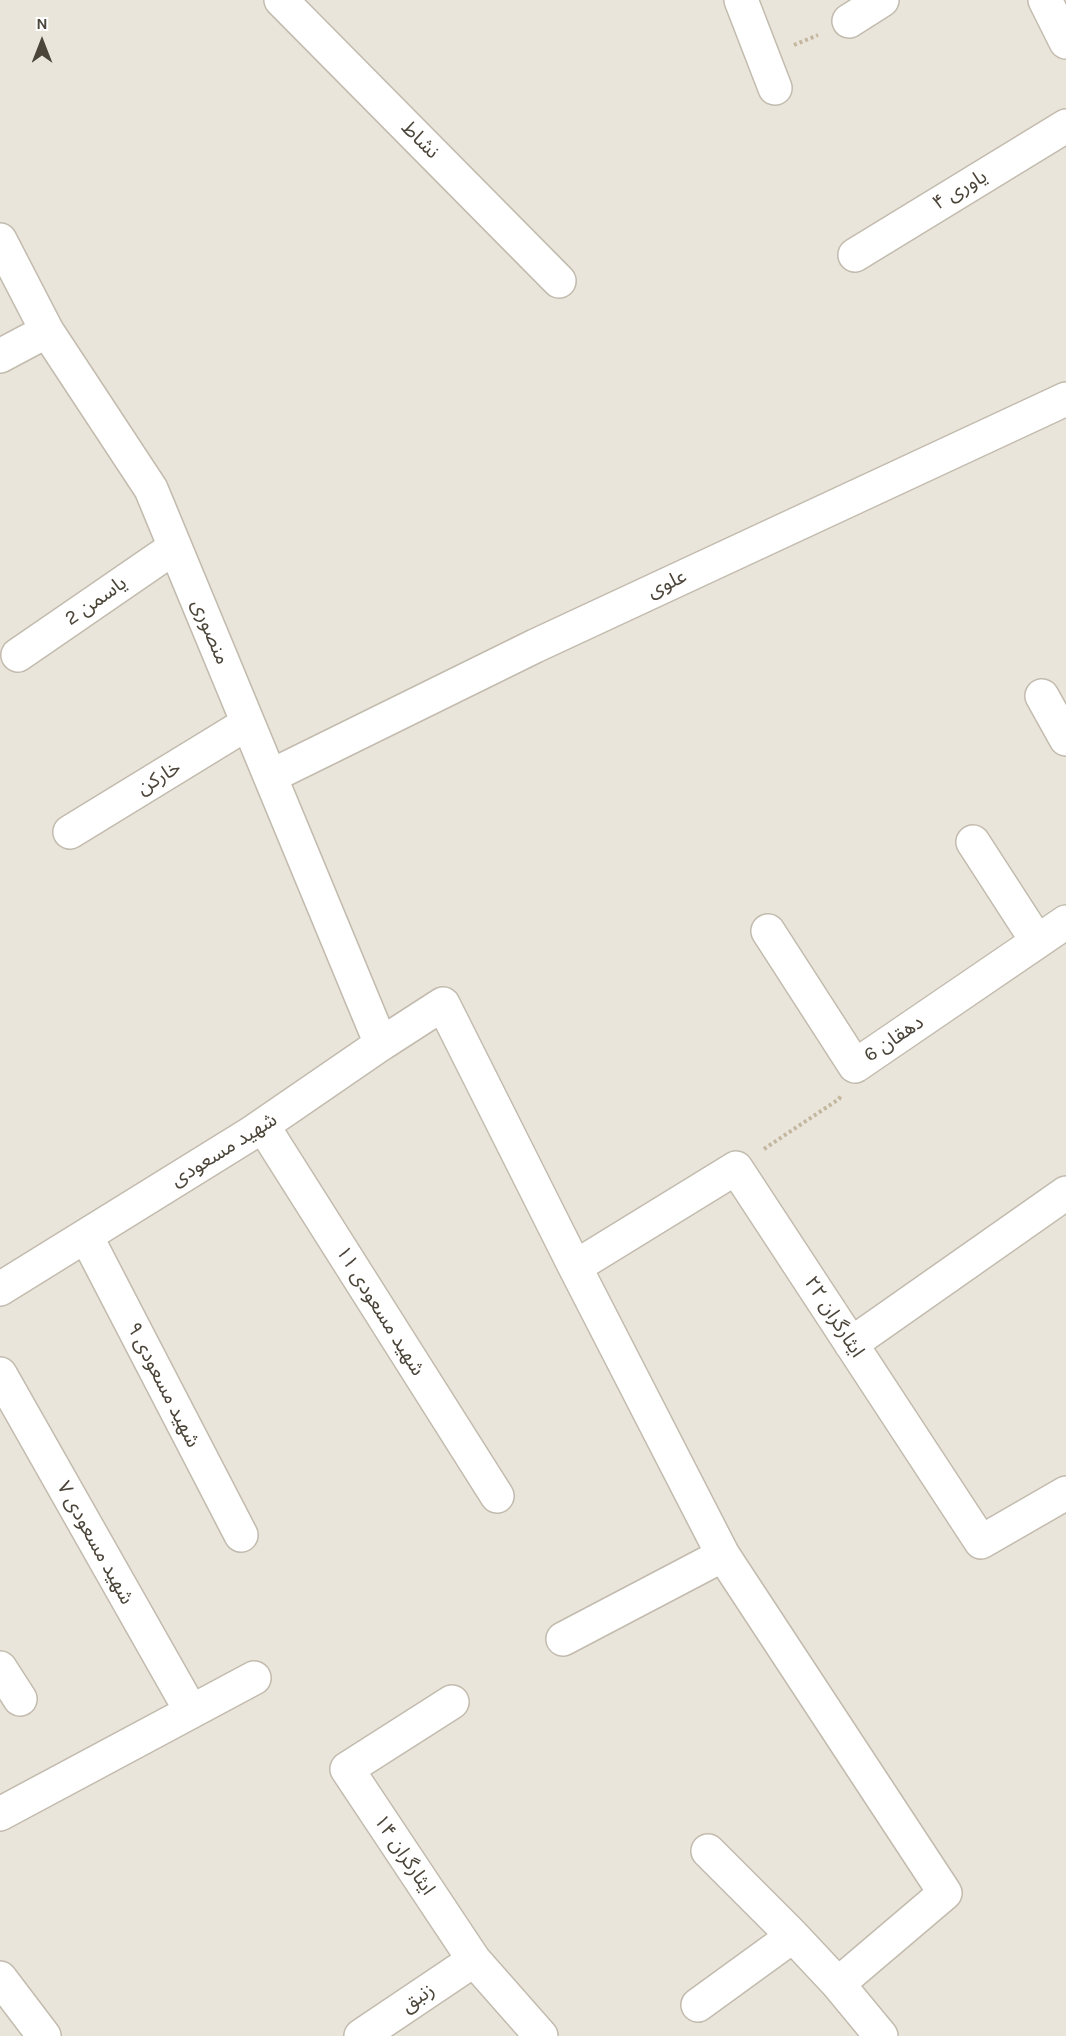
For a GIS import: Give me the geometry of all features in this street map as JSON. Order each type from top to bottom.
[{"type":"street","points":[[741,0],[769,74]]},
{"type":"street","points":[[849,21],[882,0]]},
{"type":"street","points":[[1045,0],[1066,42]]},
{"type":"street","name":"نشاط","points":[[297,5],[559,281]]},
{"type":"street","name":"یاوری ۴","points":[[855,255],[1066,126]]},
{"type":"street","name":"منصوری","points":[[0,240],[47,331],[151,489],[381,1044]]},
{"type":"street","points":[[0,356],[47,331]]},
{"type":"street","name":"علوی","points":[[271,776],[535,646],[1066,399]]},
{"type":"street","name":"یاسمن 2","points":[[18,655],[175,547]]},
{"type":"street","points":[[1042,696],[1066,739]]},
{"type":"street","name":"خارکن","points":[[70,832],[248,723]]},
{"type":"street","points":[[973,842],[1037,941]]},
{"type":"street","name":"دهقان 6","points":[[768,931],[855,1066],[1066,922]]},
{"type":"street","name":"شهید مسعودی","points":[[0,1288],[262,1126],[443,1004],[575,1267]]},
{"type":"street","name":"شهید مسعودی ۱۱","points":[[262,1126],[497,1496]]},
{"type":"street","points":[[736,1168],[575,1267],[723,1555],[945,1893],[838,1984]]},
{"type":"street","name":"ایثارگران ۲۲","points":[[736,1168],[981,1542],[1066,1493]]},
{"type":"street","points":[[852,1344],[1066,1193]]},
{"type":"street","name":"شهید مسعودی ۹","points":[[86,1236],[241,1535]]},
{"type":"street","name":"شهید مسعودی ۷","points":[[0,1374],[191,1712]]},
{"type":"street","points":[[563,1639],[723,1555]]},
{"type":"street","points":[[0,1668],[20,1699]]},
{"type":"street","points":[[0,1814],[254,1678]]},
{"type":"street","name":"ایثارگران ۱۴","points":[[452,1702],[347,1769],[474,1960],[541,2036]]},
{"type":"street","points":[[708,1851],[838,1984],[881,2036]]},
{"type":"street","points":[[698,2005],[793,1936]]},
{"type":"street","name":"زنبق","points":[[361,2036],[474,1960]]},
{"type":"street","points":[[0,1978],[44,2036]]},
{"type":"path","points":[[769,74],[849,21]]},
{"type":"path","points":[[736,1168],[839,1099],[855,1066]]},
{"type":"shaded area","points":[[0,0],[1066,0],[1066,2036],[0,2036]]}]
